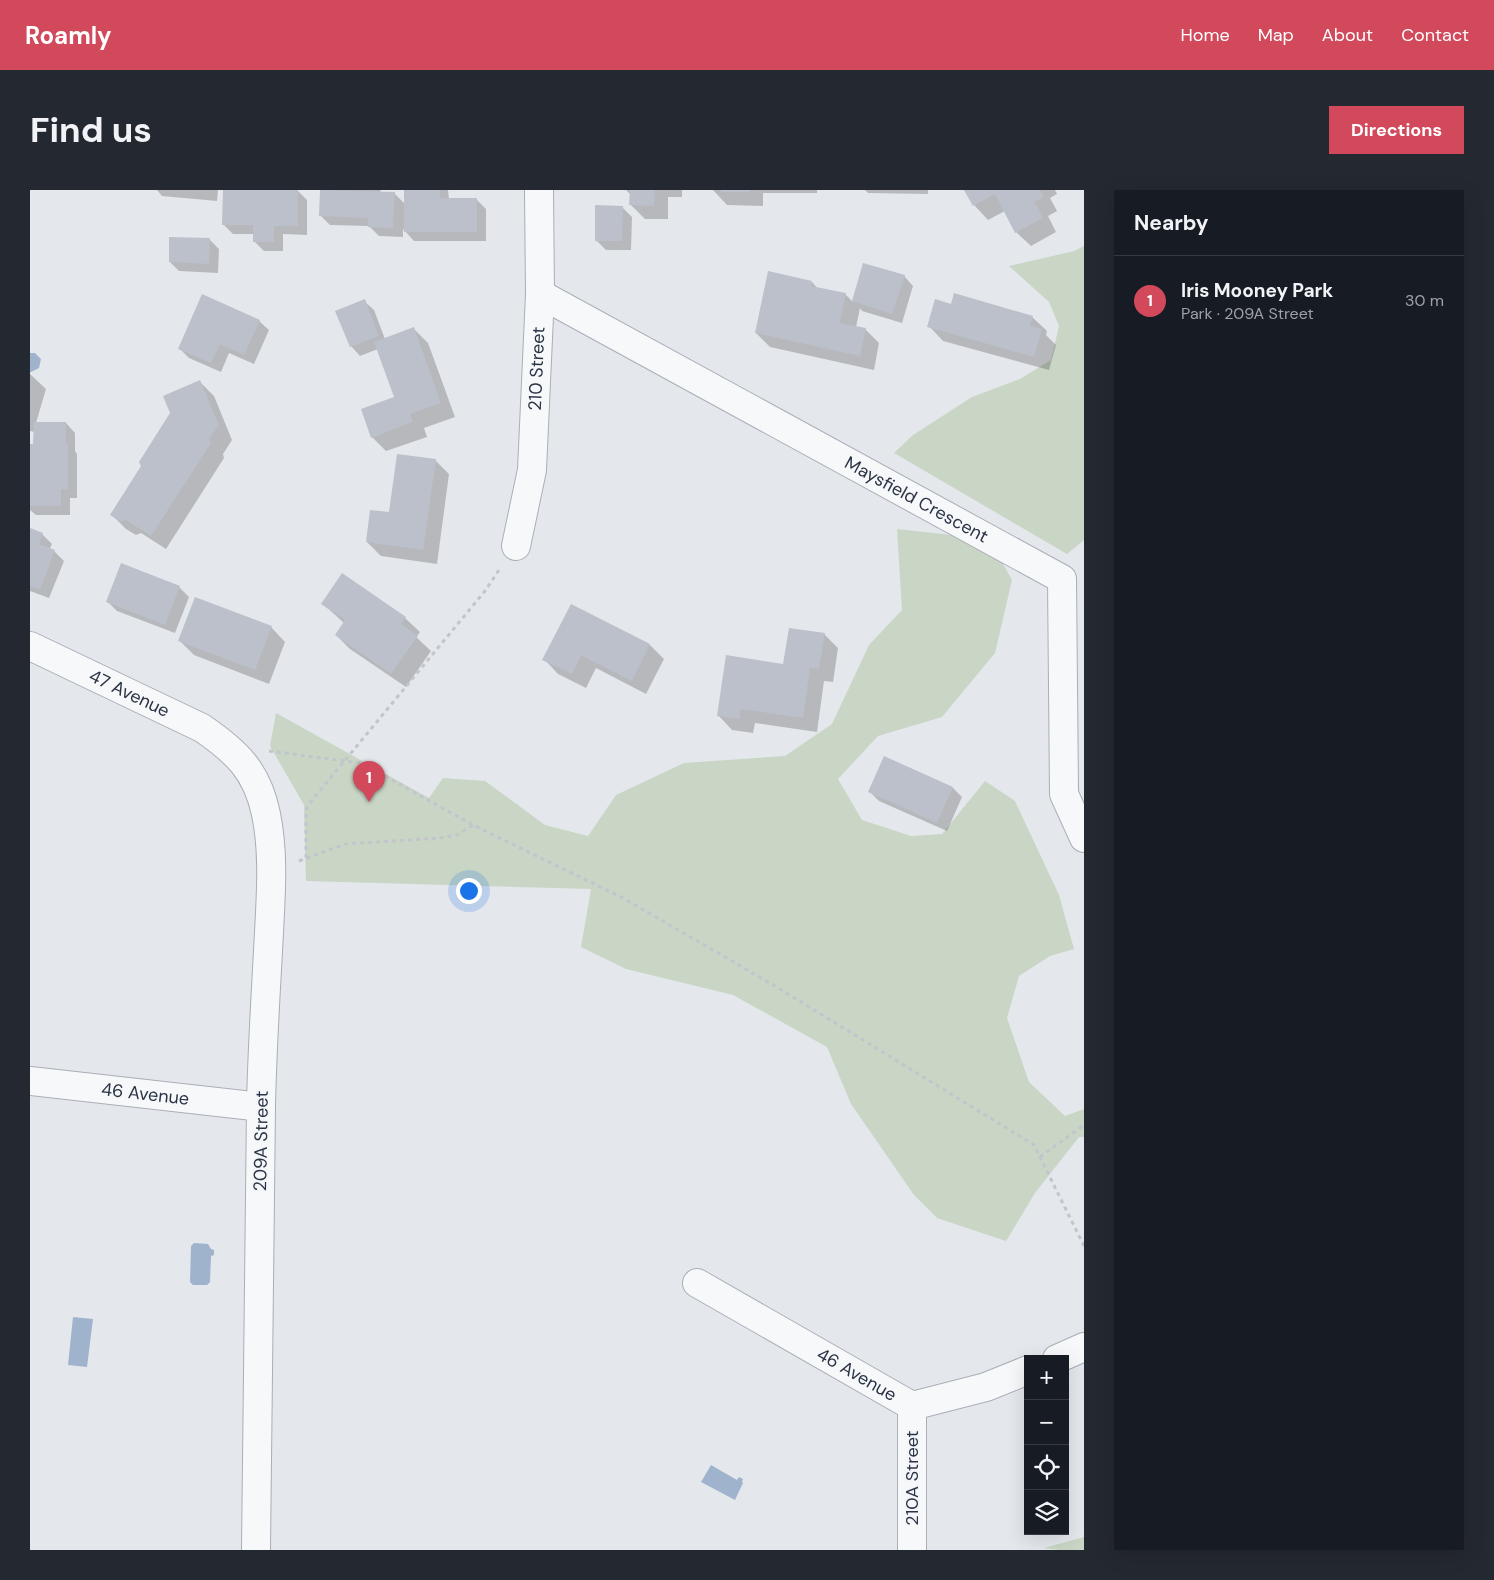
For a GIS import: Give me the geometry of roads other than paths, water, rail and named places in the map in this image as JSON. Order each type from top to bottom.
[{"type":"street","name":"210 Street","points":[[516,546],[532,470],[540,294],[539,190]]},
{"type":"street","name":"Maysfield Crescent","points":[[540,294],[1062,578],[1064,794],[1084,838]]},
{"type":"street","name":"47 Avenue","points":[[30,646],[202,728],[226,744]]},
{"type":"street","name":"209A Street","points":[[226,744],[249,769],[260,791],[266,813],[271,862],[261,1107],[256,1550]]},
{"type":"street","name":"46 Avenue","points":[[30,1082],[261,1107]]},
{"type":"street","name":"46 Avenue","points":[[697,1283],[912,1406],[986,1387],[1024,1372]]},
{"type":"street","points":[[1066,1355],[1084,1347]]},
{"type":"street","name":"210A Street","points":[[912,1406],[912,1550]]},
{"type":"water","points":[[30,353],[35,353],[41,359],[39,368],[31,372],[30,372]]},
{"type":"water","points":[[194,1243],[208,1244],[214,1250],[214,1255],[211,1256],[210,1282],[207,1285],[193,1285],[190,1282],[191,1246]]},
{"type":"water","points":[[73,1317],[93,1319],[87,1367],[68,1365]]},
{"type":"water","points":[[711,1465],[737,1480],[739,1477],[743,1479],[735,1500],[701,1482]]},
{"type":"place","name":"Iris Mooney Park","points":[[369,802]]}]
